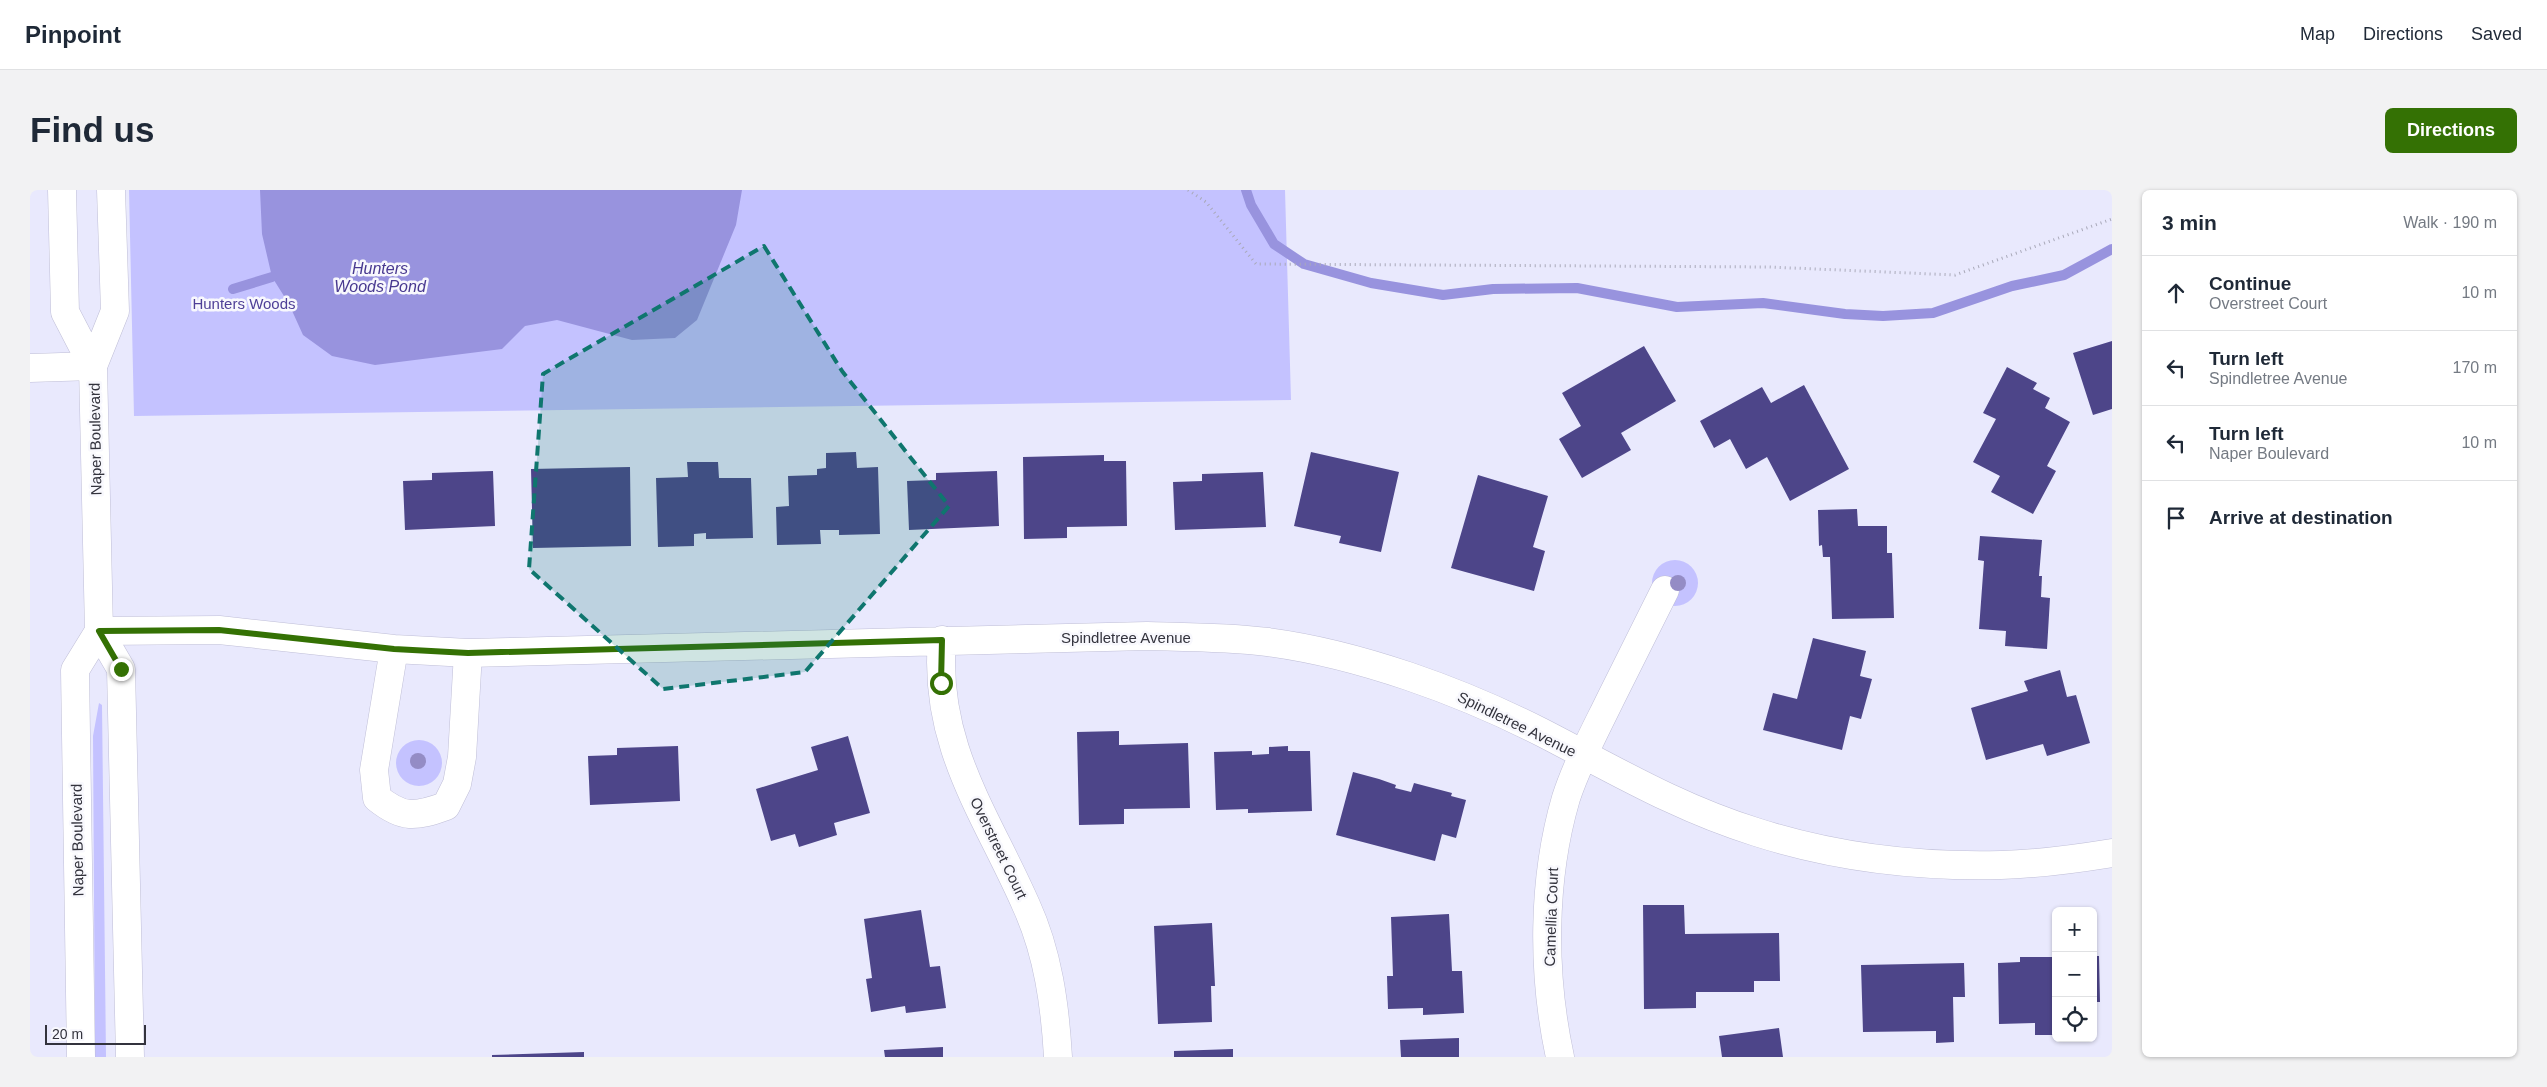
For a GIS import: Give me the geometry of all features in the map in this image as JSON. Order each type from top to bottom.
[{"type":"street","name":"Naper Boulevard","points":[[62,190],[65,312],[93,366]]},
{"type":"street","name":"Naper Boulevard","points":[[111,190],[115,310],[93,366],[99,631],[121,669],[130,1057]]},
{"type":"street","points":[[30,368],[93,366]]},
{"type":"street","name":"Camellia Court","points":[[1560,1057],[1549,965],[1549,902],[1554,854],[1566,798],[1583,756],[1665,590]]},
{"type":"street","name":"Spindletree Avenue","points":[[99,631],[219,630],[394,649],[468,653],[1147,636],[1216,637],[1271,643],[1343,657],[1442,688],[1540,732],[1674,802],[1757,832],[1831,851],[1917,863],[2001,865],[2112,853]]},
{"type":"street","name":"Naper Boulevard","points":[[81,1057],[75,670],[99,631]]},
{"type":"street","name":"Overstreet Court","points":[[942,640],[939,669],[942,704],[952,743],[964,778],[1027,906],[1044,956],[1052,992],[1058,1057]]},
{"type":"street","points":[[394,649],[374,770],[377,798],[394,812],[422,815],[446,806],[457,784],[462,757],[468,653]]},
{"type":"path","points":[[1188,190],[1206,202],[1256,264],[1769,267],[1955,275],[2112,219]]},
{"type":"highlighted area","points":[[764,246],[842,371],[949,506],[805,672],[663,689],[529,569],[543,374]]},
{"type":"green space","name":"Hunters Woods","points":[[129,190],[1285,190],[1291,400],[134,416]]},
{"type":"green space","points":[[1675,560],[1688,564],[1694,570],[1698,583],[1694,596],[1688,602],[1675,606],[1662,602],[1656,596],[1652,583],[1656,570],[1662,564]]},
{"type":"green space","points":[[99,703],[102,705],[106,1057],[95,1057],[93,736]]},
{"type":"green space","points":[[414,740],[424,740],[438,750],[442,763],[438,776],[432,782],[424,786],[414,786],[400,776],[396,768],[396,758],[406,744]]},
{"type":"water","name":"Hunters Woods Pond","points":[[260,190],[742,190],[736,225],[697,320],[675,338],[632,340],[557,320],[525,326],[502,349],[375,365],[332,356],[303,335],[289,304],[272,277],[262,234]]},
{"type":"building","points":[[2112,341],[2112,409],[2093,415],[2073,353]]},
{"type":"building","points":[[1644,346],[1676,401],[1621,433],[1631,450],[1582,478],[1559,439],[1581,426],[1562,393]]},
{"type":"building","points":[[2007,367],[2037,383],[2033,389],[2050,398],[2045,408],[2070,422],[2047,466],[2056,471],[2033,514],[1991,492],[2000,476],[1973,462],[1996,419],[1983,413]]},
{"type":"building","points":[[1804,385],[1849,469],[1790,501],[1767,457],[1746,469],[1730,439],[1714,448],[1700,421],[1762,387],[1771,403]]},
{"type":"building","points":[[856,452],[857,468],[878,467],[880,534],[839,535],[839,530],[820,530],[821,544],[777,545],[776,507],[789,506],[788,476],[817,475],[817,469],[826,468],[826,453]]},
{"type":"building","points":[[1311,452],[1399,472],[1381,552],[1339,543],[1341,536],[1294,526]]},
{"type":"building","points":[[1104,455],[1104,461],[1126,461],[1127,526],[1067,527],[1067,538],[1024,539],[1023,457]]},
{"type":"building","points":[[687,462],[718,462],[719,478],[751,478],[753,538],[706,539],[706,533],[694,534],[694,546],[658,547],[656,478],[688,477]]},
{"type":"building","points":[[630,467],[631,546],[533,548],[531,469]]},
{"type":"building","points":[[493,471],[495,526],[405,530],[403,481],[432,480],[432,473]]},
{"type":"building","points":[[997,471],[999,526],[909,530],[907,481],[936,480],[936,473]]},
{"type":"building","points":[[1263,472],[1266,527],[1175,530],[1173,482],[1202,481],[1202,474]]},
{"type":"building","points":[[1478,475],[1548,496],[1533,547],[1545,551],[1534,591],[1451,568]]},
{"type":"building","points":[[1857,509],[1858,526],[1887,526],[1887,553],[1892,553],[1894,618],[1832,619],[1830,557],[1823,557],[1822,545],[1819,546],[1818,510]]},
{"type":"building","points":[[1980,536],[2042,540],[2039,576],[2042,576],[2041,597],[2050,598],[2047,649],[2005,646],[2006,631],[1979,629],[1984,561],[1978,560]]},
{"type":"building","points":[[1813,638],[1866,651],[1860,676],[1872,679],[1861,719],[1850,716],[1842,750],[1763,730],[1773,693],[1797,699]]},
{"type":"building","points":[[2060,670],[2067,697],[2076,695],[2090,743],[2047,756],[2043,744],[1986,760],[1971,708],[2028,691],[2024,681]]},
{"type":"building","points":[[1119,731],[1119,745],[1188,743],[1190,808],[1124,809],[1124,824],[1079,825],[1077,732]]},
{"type":"building","points":[[848,736],[870,813],[834,823],[837,835],[799,847],[795,834],[771,841],[756,789],[818,770],[811,747]]},
{"type":"building","points":[[678,746],[680,801],[590,805],[588,756],[617,755],[617,748]]},
{"type":"building","points":[[1288,746],[1288,751],[1310,751],[1312,811],[1248,813],[1248,809],[1216,810],[1214,752],[1252,751],[1252,755],[1269,754],[1269,747]]},
{"type":"building","points":[[1353,772],[1379,779],[1396,785],[1395,788],[1411,792],[1414,783],[1452,793],[1451,796],[1466,800],[1456,838],[1442,834],[1435,861],[1336,835]]},
{"type":"building","points":[[1643,905],[1684,905],[1685,934],[1779,933],[1780,981],[1754,981],[1754,992],[1696,992],[1696,1008],[1644,1009]]},
{"type":"building","points":[[921,910],[930,967],[940,966],[946,1008],[906,1013],[905,1006],[871,1012],[866,979],[872,978],[864,919]]},
{"type":"building","points":[[1449,914],[1452,971],[1462,971],[1464,1013],[1423,1015],[1423,1008],[1388,1009],[1387,976],[1393,976],[1391,917]]},
{"type":"building","points":[[1212,923],[1215,986],[1211,986],[1212,1022],[1158,1024],[1154,926]]},
{"type":"building","points":[[2097,956],[2099,956],[2100,1002],[2097,1002]]},
{"type":"building","points":[[2020,957],[2052,957],[2052,1035],[2035,1035],[2035,1023],[1999,1024],[1998,963],[2020,962]]},
{"type":"building","points":[[1964,963],[1965,997],[1953,997],[1954,1042],[1936,1043],[1936,1031],[1863,1032],[1861,965]]},
{"type":"building","points":[[1779,1028],[1783,1057],[1722,1057],[1719,1036]]},
{"type":"building","points":[[1459,1038],[1459,1057],[1401,1057],[1400,1040]]},
{"type":"building","points":[[943,1047],[943,1057],[885,1057],[884,1050]]},
{"type":"building","points":[[1233,1049],[1233,1057],[1174,1057],[1174,1051]]},
{"type":"building","points":[[584,1052],[584,1057],[492,1057],[492,1055]]},
{"type":"waterway","points":[[1246,190],[1251,205],[1274,244],[1304,264],[1371,283],[1443,295],[1493,289],[1577,288],[1677,307],[1763,303],[1845,314],[1883,316],[1933,313],[2012,286],[2064,275],[2112,249]]},
{"type":"waterway","points":[[233,289],[272,277]]},
{"type":"route","points":[[121,669],[99,631],[219,630],[394,649],[468,653],[942,640],[939,669],[941,683]]}]
